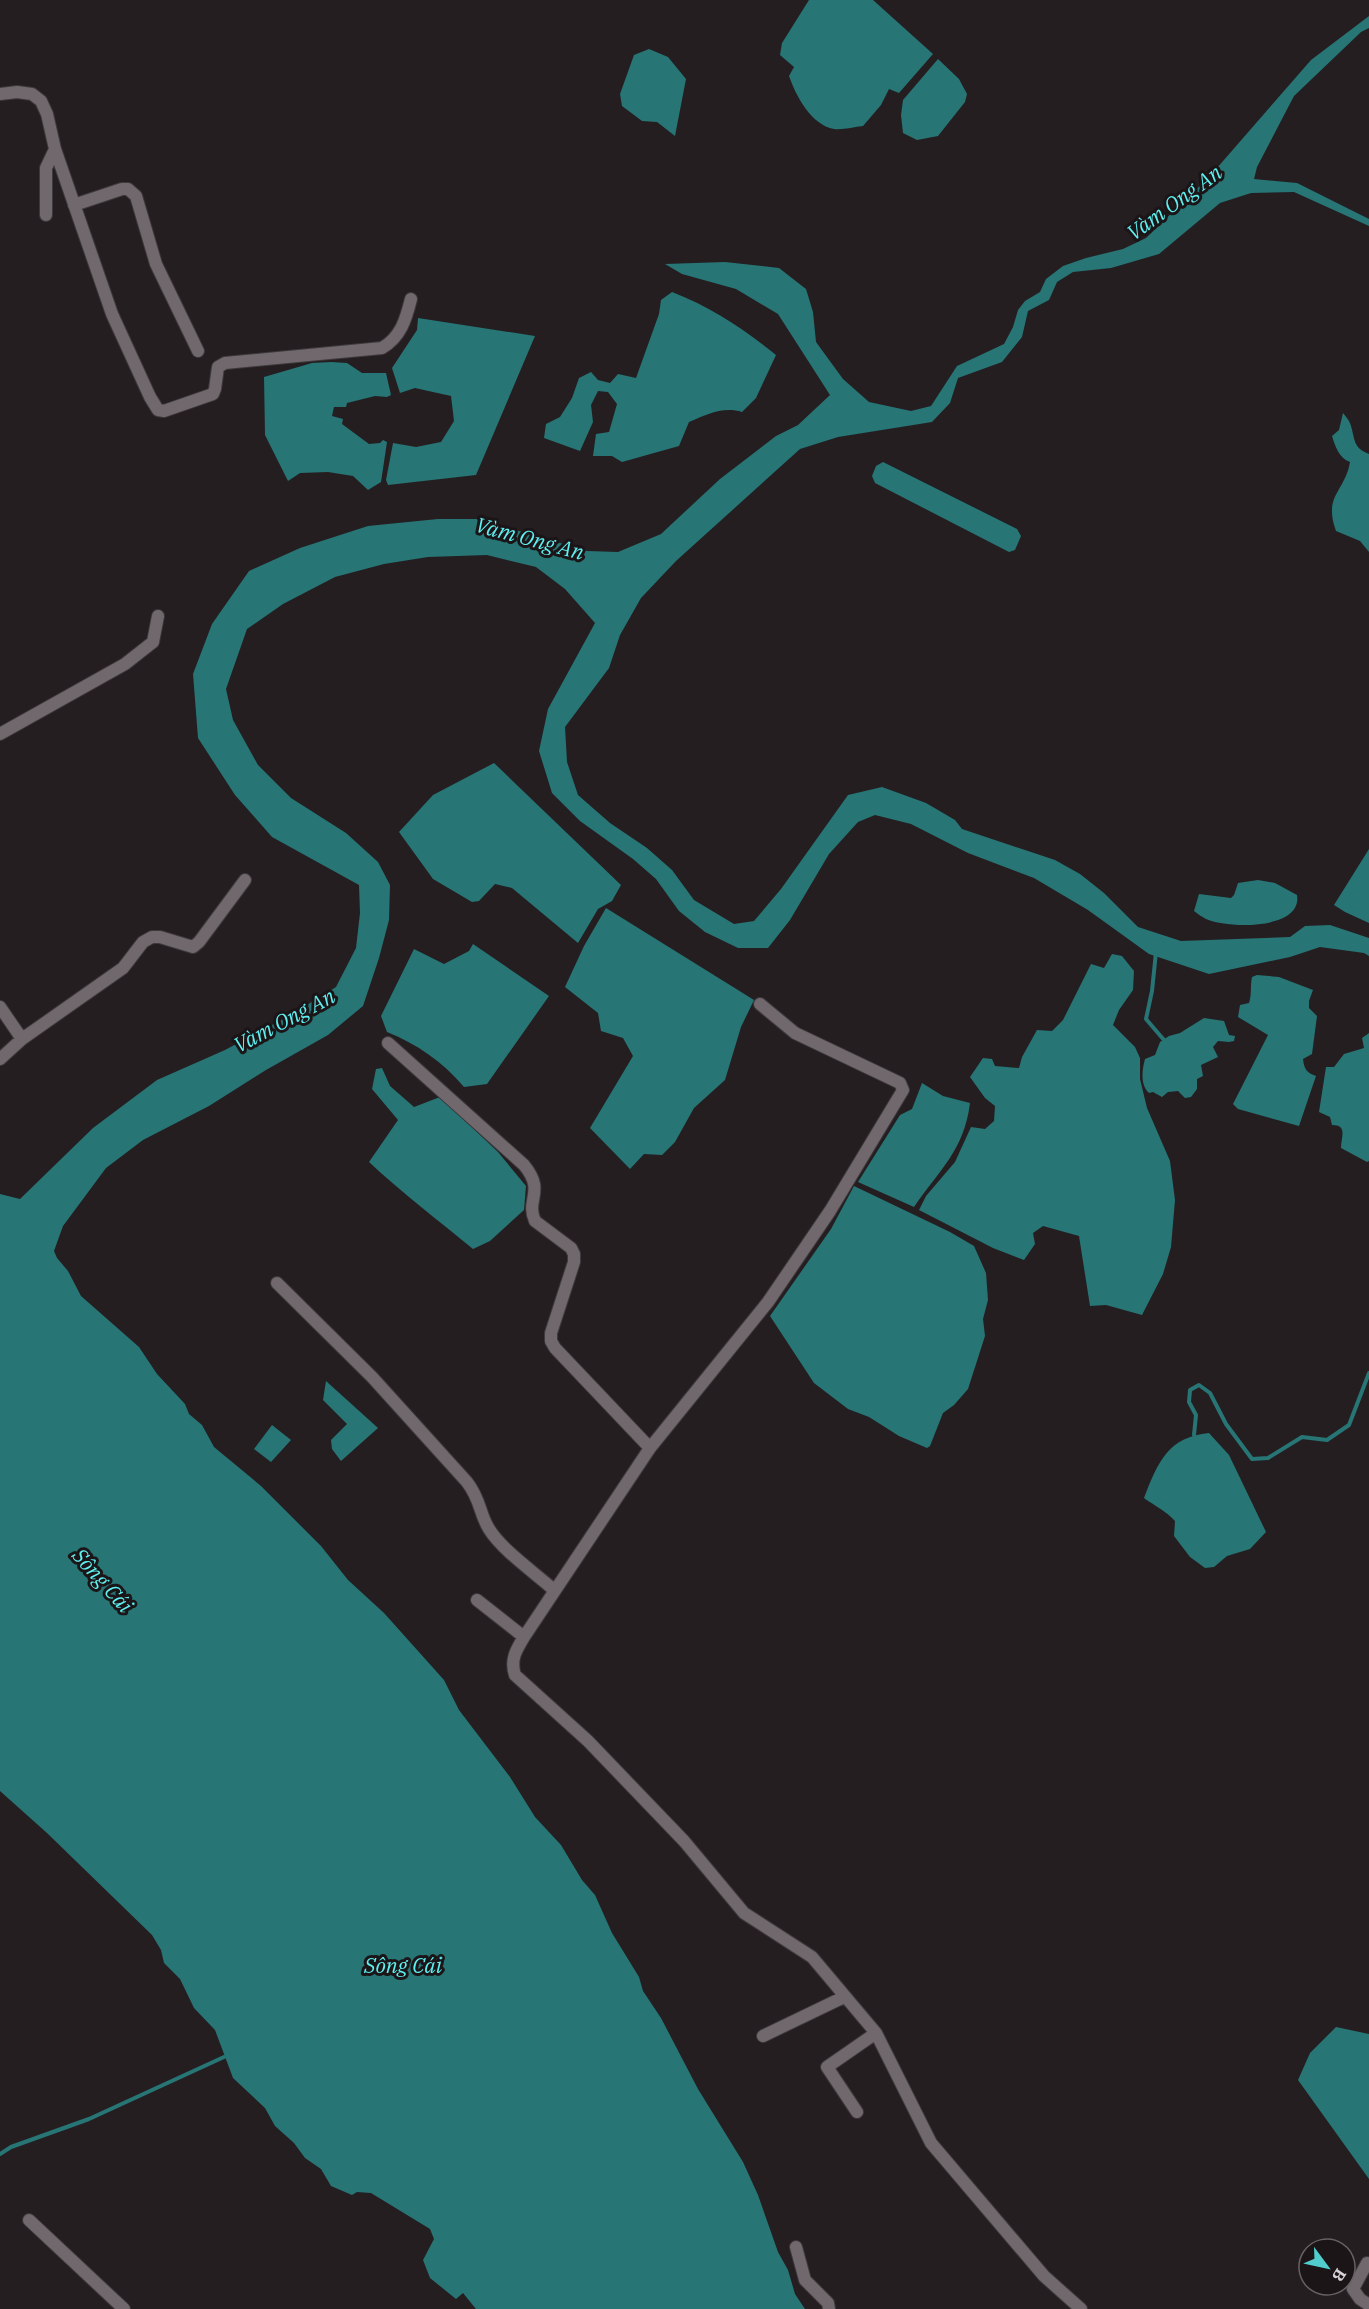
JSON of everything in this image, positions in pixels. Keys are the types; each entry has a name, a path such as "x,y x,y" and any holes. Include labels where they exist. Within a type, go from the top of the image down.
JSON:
{"street":[{"path":"0,94 17,92 32,94 41,101 47,114 55,149 112,314 150,397 161,411 213,394 218,367 225,363 382,348 394,338 405,323 411,300"},
{"path":"46,215 46,168 55,149"},
{"path":"74,206 122,189 128,189 136,196 156,264 198,351"},
{"path":"0,734 125,663 153,642 158,616"},
{"path":"0,1059 21,1039 123,968 143,942 152,937 160,937 193,947 245,880"},
{"path":"760,1004 795,1033 900,1083 903,1090 830,1210 768,1302 650,1449 554,1590 524,1637 513,1661 515,1676 592,1745 684,1841 744,1914 812,1958 876,2033 931,2143 1044,2276 1081,2309"},
{"path":"0,1007 21,1039"},
{"path":"388,1043 524,1164 533,1175 536,1189 532,1214 535,1221 571,1248 574,1254 574,1262 551,1332 551,1341 650,1449"},
{"path":"277,1284 372,1377 466,1482 476,1495 487,1526 495,1537 554,1590"},
{"path":"477,1600 524,1637"},
{"path":"763,2036 844,1997"},
{"path":"857,2112 827,2067 876,2033"},
{"path":"29,2220 124,2309"},
{"path":"796,2247 802,2276 828,2303 829,2309"},
{"path":"1367,2263 1353,2289 1360,2299 1369,2305"}],"water":[{"path":"809,0 873,0 933,54 899,93 889,89 881,105 863,126 834,129 818,122 800,101 792,84 789,76 794,67 780,55 782,43"},
{"name":"Sông Cái","path":"1369,16 1369,28 1361,32 1294,96 1257,167 1254,179 1297,183 1369,219 1369,226 1294,192 1251,193 1220,203 1159,254 1111,268 1073,272 1057,282 1049,300 1028,311 1022,337 1002,362 958,378 950,403 932,422 838,437 800,449 676,561 641,598 620,635 609,668 565,727 567,762 578,795 610,823 647,848 672,870 694,900 734,924 754,921 781,889 848,795 882,787 926,803 955,820 962,829 1055,860 1080,874 1104,893 1138,927 1181,941 1290,937 1305,926 1330,925 1369,938 1369,956 1364,953 1320,947 1290,957 1209,974 1149,954 1088,910 1034,878 968,853 911,824 875,815 858,822 829,854 790,920 768,948 738,948 705,932 679,911 656,879 633,859 580,821 552,793 539,751 548,709 595,623 565,589 536,567 487,555 428,557 384,564 335,577 283,604 247,629 226,689 233,720 258,765 291,798 346,833 378,862 390,885 389,920 379,958 363,1006 328,1035 209,1106 143,1140 106,1168 63,1226 54,1251 81,1296 139,1347 157,1374 185,1404 189,1414 202,1425 214,1447 261,1486 321,1546 348,1580 384,1613 444,1680 459,1710 510,1777 535,1817 561,1845 582,1880 595,1895 612,1933 639,1977 643,1991 661,2018 698,2089 743,2162 758,2195 778,2252 788,2270 795,2294 805,2309 476,2309 463,2293 456,2299 430,2278 423,2260 434,2239 430,2229 371,2193 357,2192 352,2195 331,2186 321,2169 305,2158 294,2143 275,2126 265,2108 233,2078 215,2030 194,2008 180,1979 164,1963 161,1950 152,1935 47,1833 0,1791 0,1194 20,1199 93,1128 157,1080 225,1050 289,1016 336,987 356,948 360,913 359,885 272,837 235,795 198,738 193,674 212,624 249,571 300,548 368,526 438,519 478,519 587,551 618,552 661,534 720,479 776,436 798,425 830,395 778,314 736,289 682,274 665,264 725,262 779,268 806,289 813,312 816,342 843,379 869,402 911,411 931,406 957,366 1004,344 1013,327 1018,310 1025,301 1040,292 1046,279 1063,266 1123,249 1146,238 1210,176 1311,60"},
{"path":"649,49 668,57 686,79 675,136 657,122 642,121 622,106 620,94 634,55"},
{"path":"938,59 959,79 967,94 965,102 938,136 917,140 903,133 901,115 903,100"},
{"path":"672,292 727,319 776,355 756,398 742,412 721,411 689,422 679,446 622,462 612,456 593,456 596,434 609,432 617,404 608,392 598,391 591,405 593,422 580,451 544,438 546,424 560,417 572,398 579,378 591,372 598,380 610,383 618,374 636,378 659,314 661,300"},
{"path":"418,318 535,336 476,475 388,485 386,480 393,443 416,447 441,442 454,421 451,396 415,388 400,393 392,368 417,330"},
{"path":"312,363 347,363 362,373 386,373 391,395 375,396 347,403 346,407 334,407 332,416 343,419 342,424 369,444 380,443 383,440 387,442 381,482 368,490 353,476 328,472 300,473 288,481 265,435 264,377"},
{"path":"1343,413 1350,422 1357,446 1369,454 1369,552 1360,541 1336,531 1333,519 1333,501 1350,462 1340,455 1332,436 1339,430"},
{"path":"883,462 1017,529 1021,536 1015,550 1009,552 875,483 872,476 876,466"},
{"path":"494,763 621,885 612,901 598,909 578,943 512,888 495,884 479,901 472,902 433,879 399,832 433,795"},
{"path":"1369,849 1369,923 1334,905"},
{"path":"1258,880 1275,883 1297,895 1296,906 1288,915 1277,921 1246,925 1216,922 1194,911 1199,894 1231,898 1238,883"},
{"path":"606,908 754,1000 741,1027 725,1080 694,1108 675,1142 662,1155 644,1154 630,1169 590,1128 633,1056 623,1038 601,1031 598,1013 565,987 584,946"},
{"path":"473,944 549,996 487,1084 464,1087 429,1055 387,1032 381,1016 414,949 444,964 469,951"},
{"path":"1112,954 1122,956 1134,971 1133,990 1119,1010 1113,1025 1135,1047 1140,1058 1140,1079 1147,1108 1170,1161 1175,1200 1171,1247 1163,1274 1142,1315 1106,1305 1090,1306 1079,1236 1043,1226 1033,1233 1035,1244 1024,1260 993,1248 919,1210 926,1196 955,1162 971,1127 985,1129 994,1121 995,1106 985,1098 970,1077 983,1058 992,1059 995,1066 1019,1068 1022,1057 1037,1030 1052,1031 1063,1020 1091,964 1104,968"},
{"path":"1257,975 1279,977 1313,990 1309,1008 1317,1016 1312,1054 1303,1059 1306,1070 1316,1076 1299,1126 1238,1109 1233,1104 1268,1035 1238,1017 1240,1005 1249,1003 1252,977"},
{"path":"1204,1018 1224,1021 1229,1035 1235,1036 1234,1041 1218,1041 1213,1047 1218,1057 1201,1065 1203,1076 1197,1079 1197,1089 1191,1097 1185,1098 1178,1091 1168,1092 1162,1097 1153,1092 1149,1093 1143,1082 1145,1059 1155,1055 1160,1042"},
{"path":"1369,1033 1369,1161 1367,1162 1341,1148 1342,1129 1332,1125 1330,1117 1319,1112 1326,1067 1334,1067 1344,1054 1364,1048 1362,1038"},
{"path":"382,1068 390,1086 414,1107 440,1097 498,1152 526,1186 524,1210 490,1241 473,1249 369,1162 398,1120 372,1089 376,1069"},
{"path":"922,1083 943,1096 970,1103 967,1120 956,1147 914,1207 858,1182 900,1115 912,1109"},
{"path":"854,1186 974,1246 986,1273 988,1300 983,1319 985,1336 968,1389 954,1405 943,1413 930,1446 927,1448 899,1436 869,1417 848,1409 814,1383 770,1316 831,1229"},
{"path":"326,1381 378,1428 341,1461 332,1449 331,1440 347,1424 323,1400"},
{"path":"272,1425 291,1440 271,1462 254,1449"},
{"path":"1209,1433 1229,1455 1266,1532 1250,1549 1227,1556 1214,1567 1205,1568 1190,1557 1174,1536 1175,1521 1144,1498 1154,1473 1166,1453 1184,1440 1195,1435"},
{"path":"1336,2027 1369,2034 1369,2179 1298,2080 1310,2053"}],"waterway":[{"path":"1156,952 1152,991 1146,1019 1164,1040"},
{"path":"1194,1435 1196,1415 1189,1402 1190,1390 1199,1385 1210,1393 1226,1424 1252,1459 1268,1458 1302,1437 1327,1440 1349,1425 1369,1373"},
{"path":"0,2154 11,2147 89,2119 224,2057"}],"water label":[{"name":"Vàm Ong An","path":"1174,202"},
{"name":"Vàm Ong An","path":"530,538"},
{"name":"Vàm Ong An","path":"284,1020"}]}
